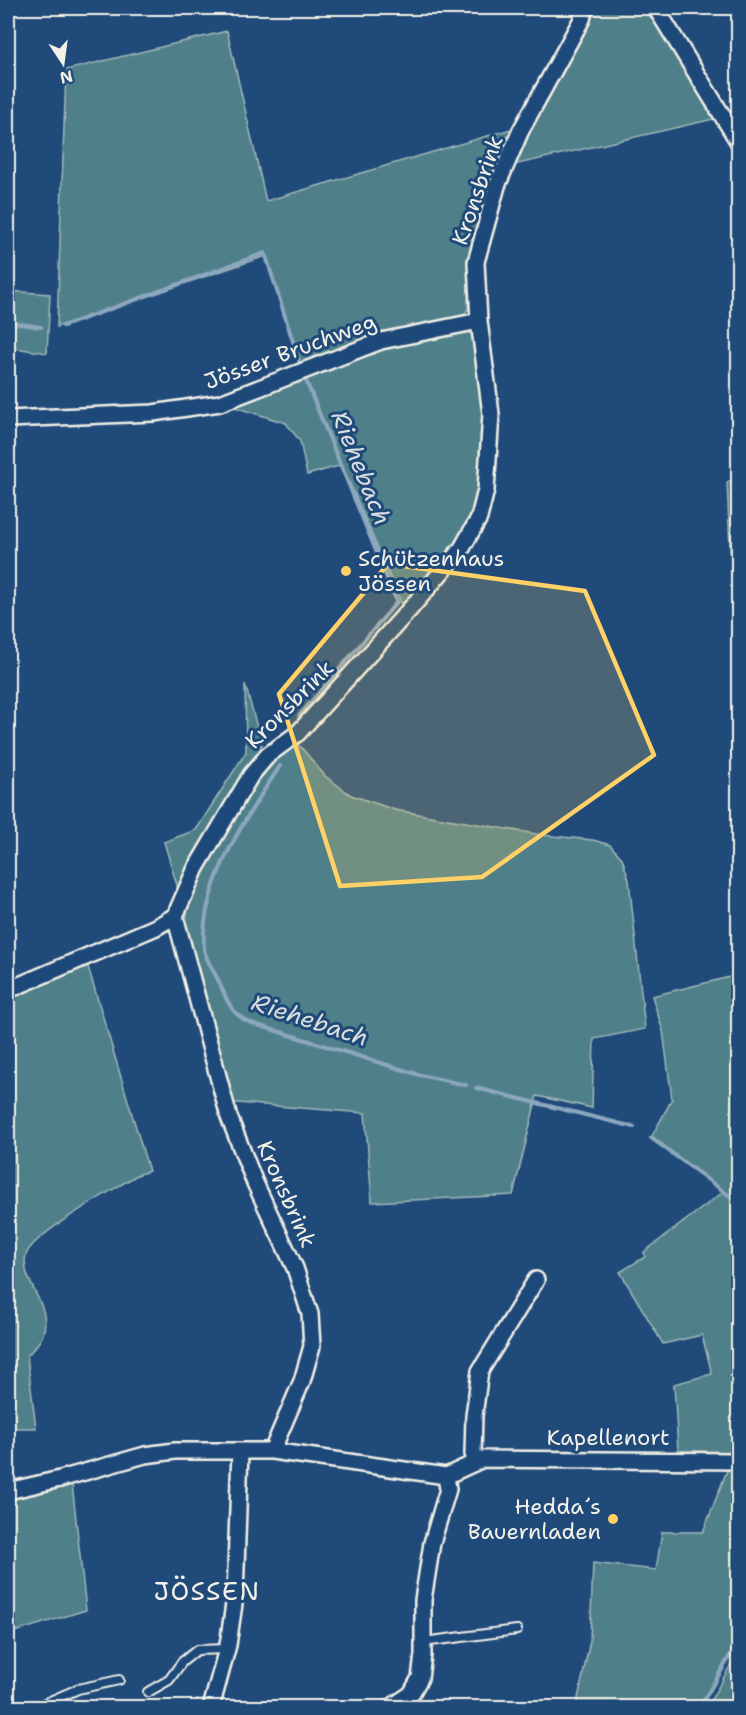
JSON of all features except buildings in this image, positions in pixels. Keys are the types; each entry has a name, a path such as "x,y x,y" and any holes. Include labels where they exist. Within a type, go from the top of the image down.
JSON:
{"street":[{"name":"Kronsbrink","path":"272,1451 302,1381 312,1346 309,1314 296,1268 255,1183 229,1117 175,916 196,868 251,775 268,755 298,733 410,609 462,548 479,518 486,489 491,414 479,321 476,262 497,186 522,130 582,19 585,8"},
{"path":"656,8 738,141"},
{"name":"Jösser Bruchweg","path":"8,420 153,413 220,403 381,341 479,321"},
{"path":"8,990 156,927 175,916"},
{"path":"477,1461 473,1454 474,1416 480,1371 536,1280"},
{"path":"8,1491 145,1455 175,1451 272,1451 446,1476 448,1490 432,1543 423,1600 420,1678 411,1694 390,1707"},
{"path":"211,1707 227,1649 235,1597 240,1451"},
{"name":"Kapellenort","path":"446,1476 477,1461 738,1461"}],"lane":[{"path":"423,1642 517,1630"},
{"path":"148,1692 169,1680 182,1662 198,1650 227,1649"},
{"path":"34,1707 78,1689 119,1680"}],"highlighted area":[{"path":"388,564 585,591 654,755 482,877 340,886 279,694"}],"green space":[{"path":"591,8 654,8 718,118 514,165"},
{"path":"227,31 266,201 518,127 487,181 469,264 468,309 463,317 301,368 266,256 57,327 66,70"},
{"path":"8,291 50,294 47,353 8,347"},
{"path":"457,330 469,332 476,340 486,424 479,505 459,540 402,605 342,465 307,475 300,441 286,423 228,405 382,343"},
{"path":"738,478 738,722 727,482"},
{"path":"245,684 262,745 178,889 164,842 196,830 246,752"},
{"path":"294,744 301,747 325,776 351,795 395,810 542,835 593,840 610,845 622,858 629,880 645,1029 594,1039 592,1108 537,1096 513,1195 372,1202 365,1113 225,1102 184,935 190,894 204,864 248,793 282,753"},
{"path":"86,960 149,1171 137,1175 58,1224 32,1246 26,1255 27,1274 44,1313 45,1323 40,1340 27,1356 36,1428 11,1428 8,1415 8,1143 11,1141 8,1133 8,994"},
{"path":"738,975 738,1452 678,1451 674,1384 712,1374 702,1335 663,1344 620,1272 645,1257 644,1252 723,1192 652,1136 672,1099 663,1031 652,996"},
{"path":"738,1467 738,1639 699,1707 576,1708 590,1641 593,1563 656,1570 662,1532 703,1532 728,1468"},
{"path":"72,1483 86,1610 8,1634 8,1498"},
{"path":"738,1652 738,1707 707,1707"}],"waterway":[{"name":"Riehebach","path":"63,326 265,253 300,364"},
{"name":"Riehebach","path":"8,322 41,327"},
{"name":"Riehebach","path":"299,716 397,602 304,376"},
{"name":"Riehebach","path":"280,766 240,829 217,876 209,900 204,949 230,1006 239,1016 251,1023 420,1075 466,1085"},
{"name":"Riehebach","path":"476,1088 634,1127"},
{"name":"Riehebach","path":"651,1138 738,1202"},
{"name":"Riehebach","path":"699,1708 738,1643"}],"place":[{"name":"Schützenhaus Jössen","path":"346,571"},
{"name":"Hedda´s Bauernladen","path":"613,1519"}],"district":[{"name":"JÖSSEN","path":"207,1591"}]}
